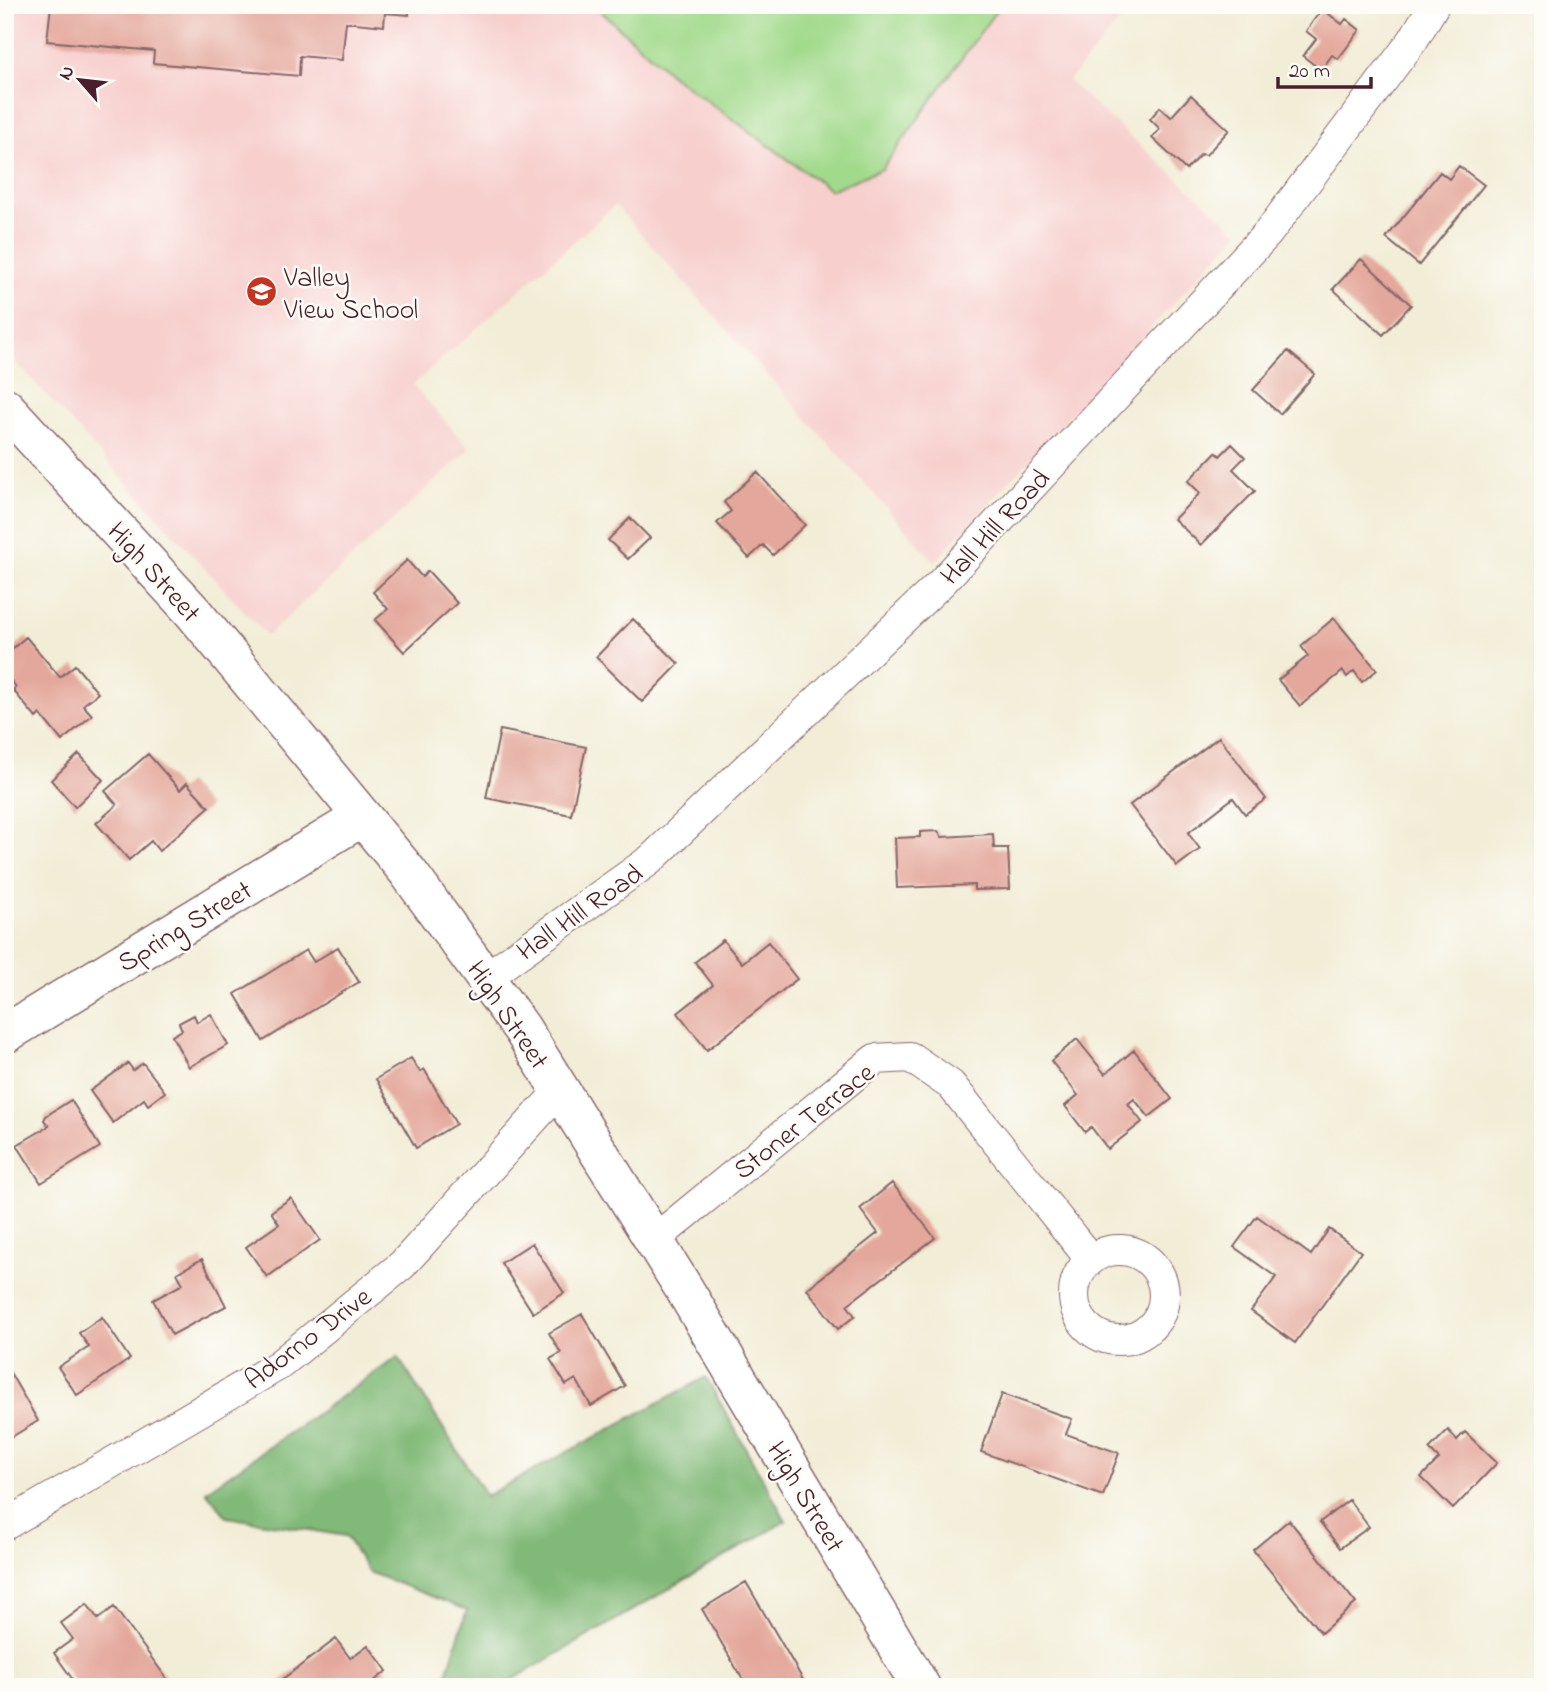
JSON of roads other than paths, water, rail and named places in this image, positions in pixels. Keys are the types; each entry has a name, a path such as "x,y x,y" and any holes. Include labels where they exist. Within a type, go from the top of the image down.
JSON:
{"street":[{"name":"Hall Hill Road","path":"485,978 650,860 941,583 1268,233 1413,40 1434,5"},
{"name":"High Street","path":"5,407 193,612 408,872 522,1029 653,1240 921,1687"},
{"name":"Spring Street","path":"5,1034 362,817"},
{"name":"Stoner Terrace","path":"653,1240 875,1059 909,1057 951,1085 1091,1260"},
{"name":"Adorno Drive","path":"5,1525 279,1365 402,1265 561,1090"}],"place":[{"name":"Valley View School","path":"261,292"}]}
